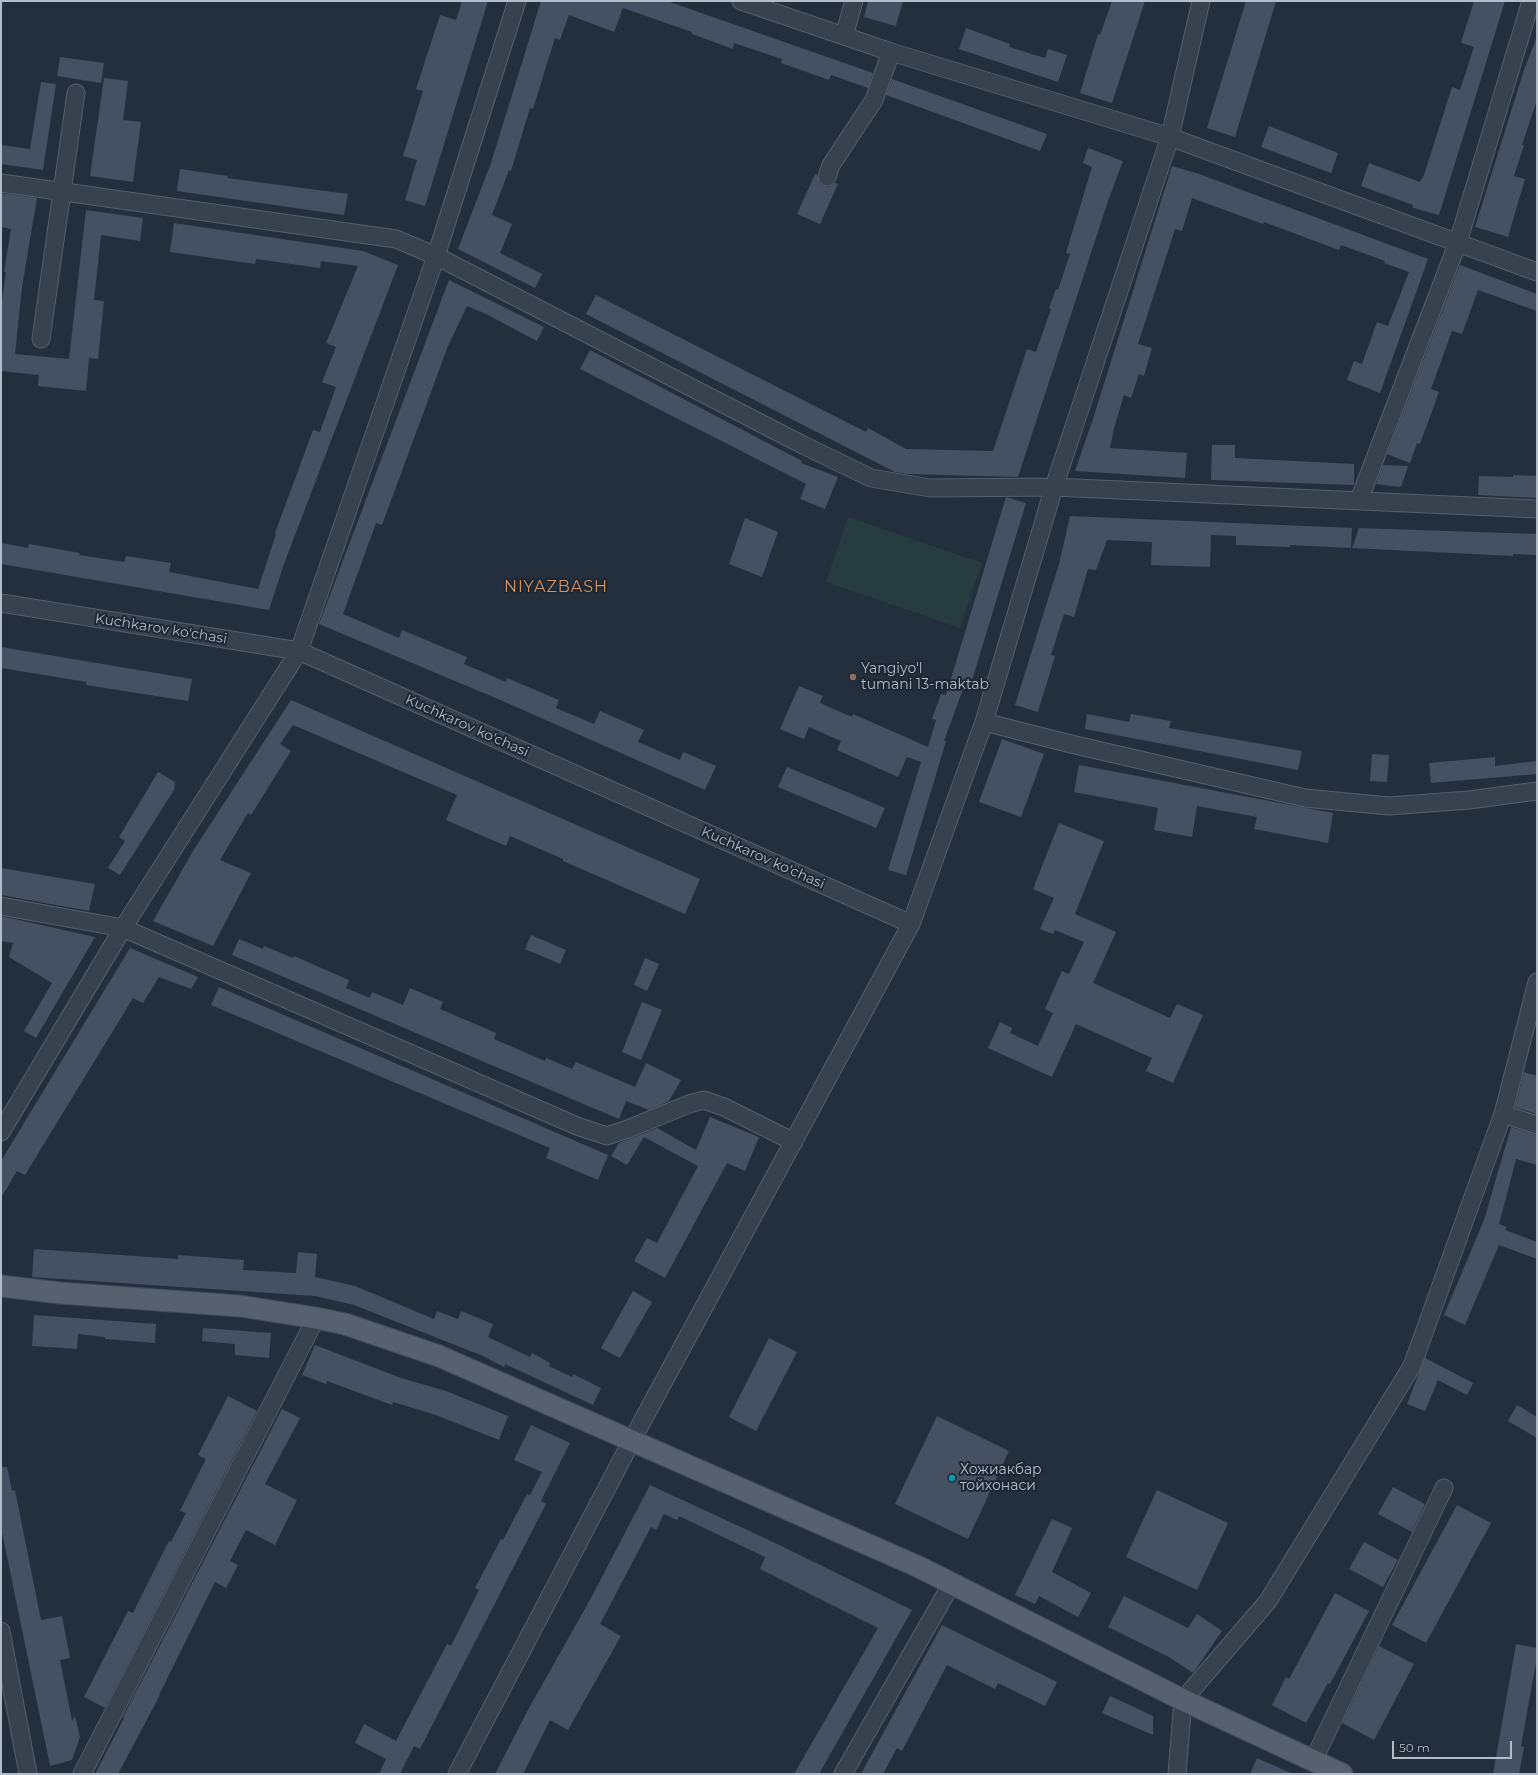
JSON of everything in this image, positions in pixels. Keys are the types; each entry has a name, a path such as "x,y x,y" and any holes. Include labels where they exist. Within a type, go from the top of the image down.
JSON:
{"main road":[{"path":"1,1286 60,1293 240,1306 316,1318 345,1324 439,1356 952,1583 1183,1700 1313,1762 1342,1774"}],"street":[{"path":"1,1132 123,928 299,651 436,256 517,1"},
{"path":"741,1 891,52 1170,137 1537,272"},
{"path":"844,36 854,1"},
{"path":"457,1774 631,1442 911,924 984,722 1054,487 1170,137 1201,1"},
{"path":"1359,500 1458,242 1531,1"},
{"path":"827,177 831,165 874,100 891,52"},
{"path":"41,339 76,93"},
{"path":"1,183 396,239 436,256 871,478 930,488 1054,487 1537,509"},
{"name":"Kuchkarov ko'chasi","path":"1,603 299,651 911,924"},
{"path":"984,722 1078,746 1305,798 1389,806 1469,800 1537,791"},
{"path":"1,906 123,928 577,1126 607,1136 689,1104 704,1100 724,1107 794,1142"},
{"path":"1177,1774 1183,1700 1268,1601 1412,1366 1503,1114 1537,982"},
{"path":"1503,1114 1537,1125"},
{"path":"82,1774 316,1318"},
{"path":"1313,1762 1444,1488"},
{"path":"843,1774 952,1583"},
{"path":"1,1631 28,1774"}],"green space":[{"path":"848,517 982,563 960,628 826,582"}],"building":[{"path":"462,1 488,1 425,206 405,200 417,160 403,156 423,91 416,89 440,15 456,20"},
{"path":"541,1 667,1 873,73 868,88 831,75 829,80 781,63 782,59 734,43 733,49 692,34 692,32 623,8 614,32 569,15 560,40 555,38 533,109 530,108 511,171 509,170 492,215 512,224 500,253 542,274 535,288 458,249 491,163"},
{"path":"868,1 903,1 896,26 864,17"},
{"path":"1112,1 1145,1 1112,103 1080,93 1098,34 1100,35"},
{"path":"1246,1 1276,1 1235,137 1207,128"},
{"path":"1474,1 1505,1 1439,215 1413,208 1413,205 1361,186 1369,163 1420,182 1423,178 1452,87 1460,90 1474,47 1461,43"},
{"path":"966,28 1010,44 1009,47 1045,58 1048,49 1067,55 1058,82 959,49"},
{"path":"1536,39 1537,100 1522,145 1524,145 1514,176 1525,179 1508,237 1475,227 1524,70"},
{"path":"60,57 104,63 101,83 57,76"},
{"path":"104,78 128,81 123,120 141,122 133,182 90,176"},
{"path":"892,79 1047,134 1040,151 886,95"},
{"path":"41,82 56,84 43,170 1,164 1,145 30,149"},
{"path":"1269,126 1338,153 1331,173 1261,147"},
{"path":"1088,148 1123,161 1108,201 1018,477 906,474 895,472 586,314 596,295 866,432 868,428 906,449 993,451 1027,349 1036,352 1051,309 1049,308 1056,289 1058,290 1070,254 1066,253 1092,167 1083,163"},
{"path":"1172,166 1199,174 1428,259 1380,393 1347,380 1354,361 1362,364 1377,322 1388,326 1409,272 1384,263 1385,261 1341,245 1339,250 1264,222 1263,224 1192,198 1182,231 1175,229 1138,344 1152,348 1144,376 1139,374 1131,398 1124,395 1114,428 1110,448 1187,453 1185,478 1075,471 1093,419"},
{"path":"180,169 228,176 227,178 348,194 344,215 177,191"},
{"path":"815,174 817,175 819,183 823,186 829,187 835,183 838,184 820,224 797,214"},
{"path":"1,193 37,198 22,287 15,354 69,359 86,210 143,218 140,241 101,235 94,300 104,301 98,359 89,358 86,391 38,386 39,375 1,371 1,306 6,272 4,272 11,229 1,227"},
{"path":"174,223 363,251 398,265 284,564 269,610 1,564 1,543 28,548 29,544 80,553 79,555 124,562 126,556 171,563 169,572 258,589 276,534 275,533 313,430 320,432 336,387 322,382 336,347 326,343 358,266 321,261 320,268 256,259 255,264 170,252"},
{"path":"1460,265 1537,294 1537,311 1478,290 1462,334 1452,331 1431,389 1439,392 1420,444 1417,443 1410,463 1387,454"},
{"path":"449,280 544,327 537,341 484,313 467,306 448,346 382,525 376,523 343,614 399,638 402,630 467,657 464,664 506,682 507,678 559,700 556,708 594,724 600,711 644,730 638,742 680,760 683,752 716,766 705,790 498,699 319,624"},
{"path":"590,350 802,461 801,463 838,477 825,509 800,499 806,484 580,369"},
{"path":"1212,445 1235,445 1235,458 1354,464 1354,485 1211,480"},
{"path":"1383,465 1408,466 1401,487 1376,484"},
{"path":"1513,475 1537,476 1537,498 1478,495 1479,476 1513,477"},
{"path":"1006,497 1026,503 969,690 963,689 944,741 946,741 906,875 888,870 921,762 907,757 898,777 837,750 841,741 809,727 804,739 780,729 799,686 823,696 820,703 852,717 853,714 928,747 936,720 932,719 941,694 946,695"},
{"path":"1070,516 1352,528 1351,548 1290,545 1290,547 1236,545 1236,536 1211,535 1210,567 1151,565 1152,542 1107,540 1096,570 1088,569 1074,617 1064,614 1051,655 1055,656 1038,712 1015,705 1059,564"},
{"path":"745,518 778,532 762,577 729,564"},
{"path":"1359,528 1537,534 1537,555 1513,554 1513,556 1352,548"},
{"path":"1,647 192,679 188,701 86,685 87,682 1,668"},
{"path":"291,700 700,879 685,914 563,861 563,859 510,836 506,846 446,820 457,795 293,725 280,744 291,751 251,815 248,813 220,860 251,873 213,946 153,921 193,851"},
{"path":"1087,714 1129,722 1131,714 1171,721 1169,728 1302,751 1298,770 1085,729"},
{"path":"1002,739 1044,754 1021,817 979,802"},
{"path":"1372,754 1389,755 1387,782 1370,781"},
{"path":"1495,757 1495,766 1537,761 1537,774 1431,783 1429,763"},
{"path":"1079,765 1333,813 1328,843 1254,829 1257,817 1197,806 1192,837 1154,830 1158,808 1074,792"},
{"path":"787,767 885,808 876,828 778,787"},
{"path":"158,772 175,782 174,790 120,875 108,868 125,841 119,837"},
{"path":"1059,823 1104,841 1075,914 1116,932 1093,983 1170,1018 1177,1004 1203,1015 1173,1083 1146,1071 1152,1058 1076,1024 1052,1077 988,1048 1000,1022 1012,1028 1010,1033 1038,1046 1053,1013 1045,1009 1062,971 1069,974 1084,942 1055,930 1053,934 1040,929 1054,898 1033,889"},
{"path":"1,868 95,884 89,911 1,895"},
{"path":"1,916 95,937 36,1038 24,1031 52,983 9,957 13,943 1,941"},
{"path":"531,935 566,950 560,964 525,949"},
{"path":"239,939 263,949 264,946 293,958 294,956 349,980 346,988 370,998 372,992 403,1005 410,988 443,1002 440,1009 496,1033 494,1039 545,1061 546,1058 572,1069 576,1062 635,1087 646,1063 681,1080 669,1101 649,1110 626,1101 619,1119 232,955"},
{"path":"130,948 198,977 191,989 159,977 143,1003 133,998 25,1175 17,1171 1,1198 1,1161"},
{"path":"645,958 659,964 647,991 634,985"},
{"path":"219,987 608,1155 598,1180 546,1158 550,1148 211,1005"},
{"path":"642,1002 662,1010 641,1060 622,1052"},
{"path":"1524,1072 1537,1076 1537,1114 1515,1107"},
{"path":"710,1117 759,1137 745,1171 727,1163 665,1278 634,1261 647,1238 657,1243 698,1166 644,1137 627,1165 611,1156 619,1143 657,1128 696,1150"},
{"path":"1511,1127 1537,1135 1537,1165 1516,1159 1499,1224 1507,1227 1505,1230 1537,1242 1537,1259 1499,1245 1465,1325 1444,1315 1484,1220"},
{"path":"34,1249 178,1259 178,1255 244,1260 243,1270 296,1273 298,1252 317,1254 315,1277 355,1286 434,1319 437,1311 458,1319 461,1311 493,1324 488,1337 530,1357 532,1353 550,1363 549,1366 572,1377 573,1374 601,1388 593,1405 505,1364 504,1367 483,1356 354,1305 315,1296 32,1277"},
{"path":"633,1291 652,1302 620,1358 601,1348"},
{"path":"34,1315 156,1324 155,1343 105,1339 105,1337 78,1334 77,1349 32,1346"},
{"path":"203,1328 271,1333 269,1358 235,1355 235,1344 202,1341"},
{"path":"769,1338 797,1352 756,1431 729,1417"},
{"path":"315,1345 401,1378 446,1391 508,1416 499,1440 433,1414 393,1402 392,1405 327,1381 326,1384 302,1375"},
{"path":"1425,1358 1473,1383 1467,1395 1438,1380 1425,1411 1407,1404"},
{"path":"228,1396 257,1411 105,1708 84,1697 128,1611 133,1613 169,1541 171,1542 186,1513 180,1511 206,1459 198,1455"},
{"path":"1517,1405 1537,1417 1537,1438 1508,1421"},
{"path":"282,1409 300,1418 265,1484 297,1500 275,1545 246,1530 230,1561 238,1565 226,1588 215,1582 160,1695 118,1774 95,1774 124,1718 123,1717"},
{"name":"Хожиакбар тойхонаси","path":"937,1416 1009,1451 968,1539 895,1504"},
{"path":"531,1425 570,1443 541,1501 546,1504 420,1749 414,1746 400,1774 379,1774 386,1759 355,1743 364,1724 396,1741 447,1644 451,1646 479,1590 475,1588 501,1539 503,1540 527,1494 530,1495 542,1472 514,1460"},
{"path":"1,1467 7,1467 12,1491 15,1490 41,1620 62,1616 70,1658 60,1660 72,1721 75,1716 80,1737 72,1760 50,1766 1,1527"},
{"path":"650,1485 773,1542 912,1610 819,1774 794,1774 878,1628 760,1569 765,1557 679,1516 677,1520 664,1514 656,1530 651,1527 600,1624 621,1636 568,1730 550,1720 523,1774 495,1774 529,1708 591,1598"},
{"path":"1393,1487 1425,1504 1412,1532 1378,1514"},
{"path":"1157,1490 1228,1523 1197,1590 1126,1557"},
{"path":"1457,1505 1491,1523 1426,1643 1392,1625"},
{"path":"1052,1519 1072,1528 1052,1572 1091,1593 1078,1617 1039,1596 1035,1604 1015,1595"},
{"path":"1364,1542 1398,1560 1383,1587 1349,1569"},
{"path":"1335,1593 1369,1611 1330,1684 1328,1683 1306,1723 1272,1705 1286,1677 1289,1679"},
{"path":"1124,1596 1188,1628 1197,1614 1222,1631 1193,1673 1169,1657 1108,1627"},
{"path":"942,1625 1057,1682 1045,1706 998,1683 995,1689 947,1665 902,1751 897,1748 883,1774 861,1774"},
{"path":"1516,1644 1537,1648 1537,1657 1521,1746 1524,1747 1519,1774 1493,1774"},
{"path":"1379,1646 1414,1664 1374,1740 1342,1723"},
{"path":"1110,1696 1153,1716 1153,1735 1102,1713"},
{"path":"1257,1758 1293,1774 1250,1774"}],"place":[{"name":"Yangiyo'l tumani 13-maktab","path":"853,677"},
{"name":"Хожиакбар тойхонаси","path":"952,1478"}],"district":[{"name":"NIYAZBASH","path":"556,587"}]}
